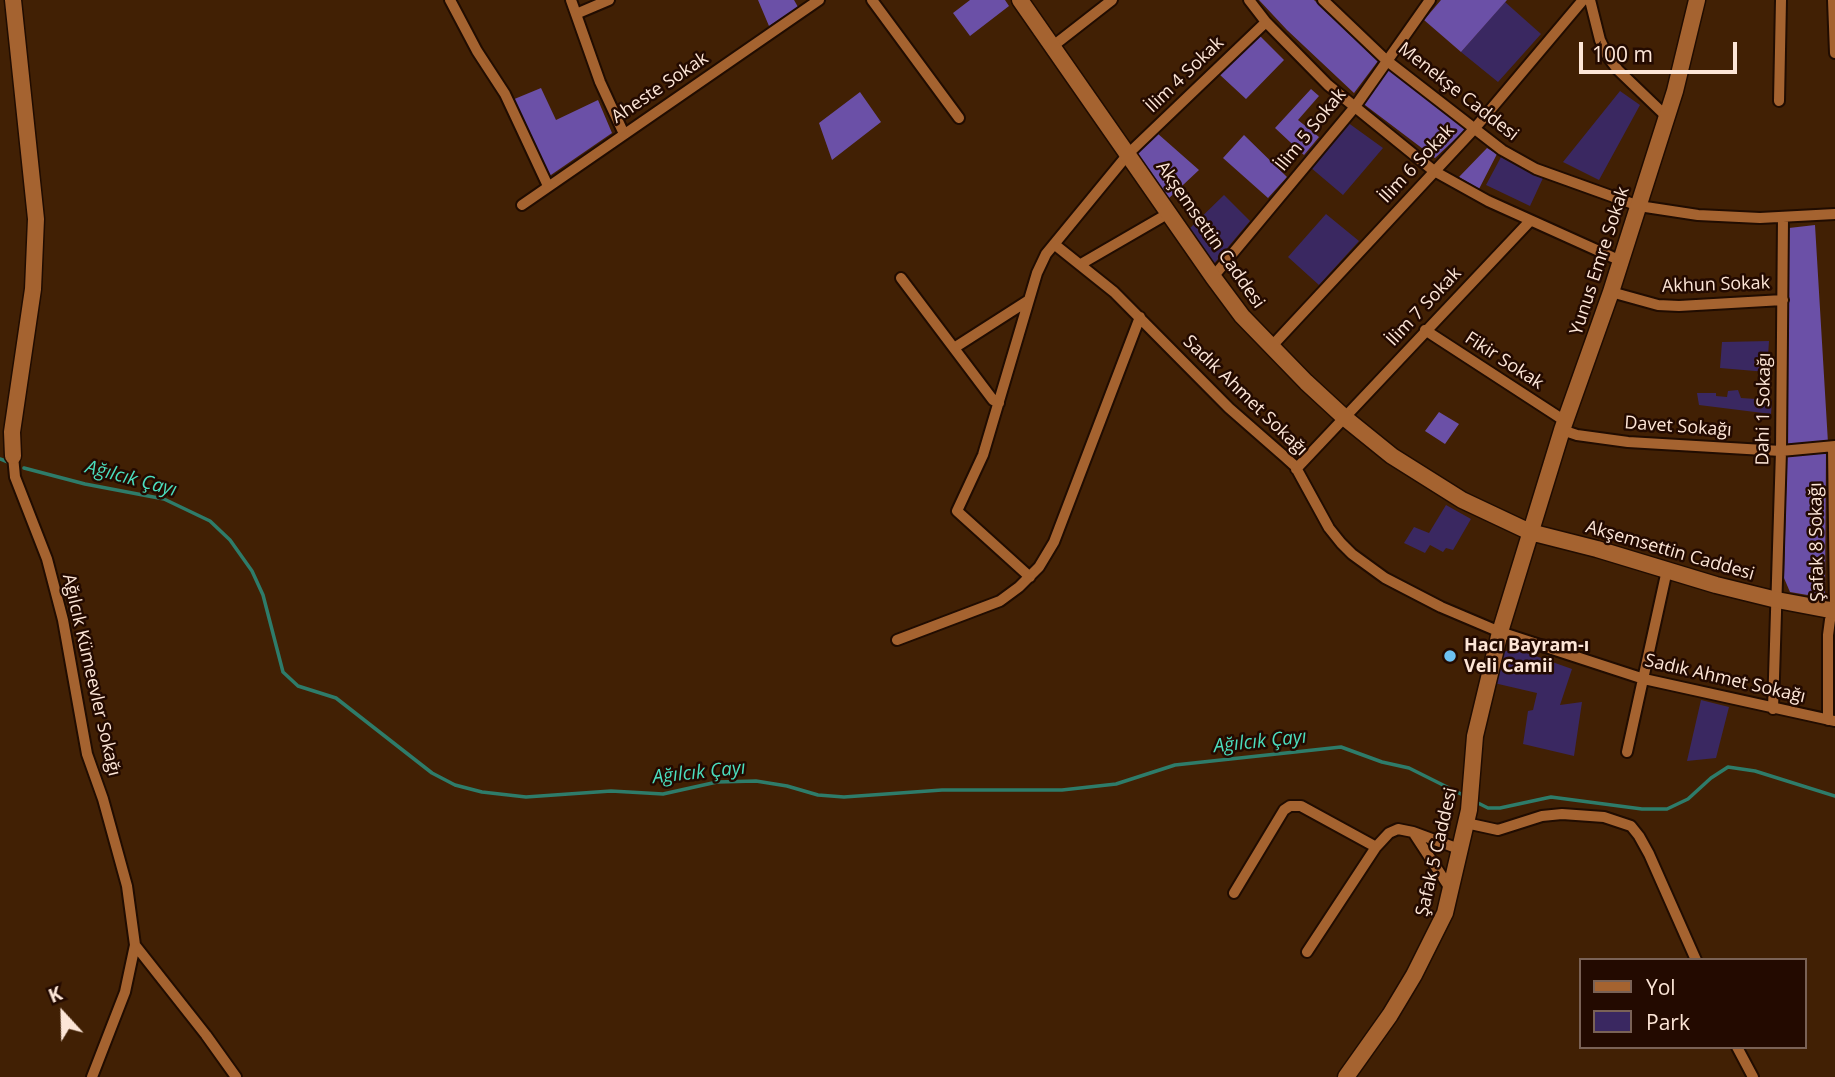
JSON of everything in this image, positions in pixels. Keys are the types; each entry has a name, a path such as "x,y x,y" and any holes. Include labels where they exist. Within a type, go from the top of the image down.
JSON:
{"street":[{"path":"13,0 36,231 33,289 12,432 13,456"},
{"path":"450,0 477,51 505,94 548,186"},
{"path":"570,0 600,82 624,134"},
{"path":"576,15 609,0"},
{"name":"Aheste Sokak","path":"522,205 819,0"},
{"path":"872,0 959,118"},
{"name":"Akşemsettin Caddesi","path":"1020,0 1242,316 1345,418 1392,456 1462,500 1530,532 1777,600 1835,611"},
{"path":"1053,46 1112,0"},
{"path":"1249,0 1304,62 1354,108 1434,171 1461,188 1621,261"},
{"name":"Menekşe Caddesi","path":"1323,0 1386,60 1502,150 1536,169 1639,206 1710,216 1783,218 1835,214"},
{"name":"İlim 5 Sokak","path":"1213,277 1354,108 1430,0"},
{"name":"İlim 6 Sokak","path":"1271,347 1475,128 1583,0"},
{"path":"1590,0 1600,40 1608,57 1667,117"},
{"name":"Yunus Emre Sokak","path":"1530,532 1563,425 1611,292 1667,117 1685,56 1697,0"},
{"path":"1779,101 1781,0"},
{"path":"1833,0 1835,52"},
{"name":"İlim 4 Sokak","path":"1030,578 957,511 983,455 1037,273 1046,254 1129,153 1266,22"},
{"path":"1081,264 1169,213"},
{"name":"Dahi 1 Sokağı","path":"1773,709 1781,451 1783,218"},
{"name":"İlim 7 Sokak","path":"1296,469 1530,221"},
{"name":"Sadık Ahmet Sokağı","path":"1054,244 1081,264 1140,317 1229,408 1296,469 1329,528 1352,554 1401,587 1500,632 1644,679 1832,720"},
{"path":"901,278 993,400 999,403"},
{"name":"Akhun Sokak","path":"1611,292 1638,301 1679,306 1783,300"},
{"path":"954,348 1029,300"},
{"path":"897,640 989,606 1030,578 1054,542 1140,317"},
{"name":"Fikir Sokak","path":"1425,330 1563,425"},
{"name":"Davet Sokağı","path":"1563,425 1577,435 1628,442 1781,451 1834,447"},
{"name":"Şafak 8 Sokağı","path":"1832,720 1828,635 1830,620 1835,611 1834,447"},
{"name":"Ağılcık Kümeevler Sokağı","path":"13,456 15,477 47,559 62,620 88,754 127,886 135,945 125,992 92,1077"},
{"name":"Şafak 5 Caddesi","path":"1346,1077 1390,1015 1440,924 1451,890 1466,823 1472,790 1475,736 1500,632 1530,532"},
{"path":"1627,752 1667,570"},
{"path":"1234,893 1284,810 1290,806 1301,806 1376,847"},
{"path":"1466,823 1498,830 1542,816 1562,814 1605,817 1631,826 1649,855 1695,958"},
{"path":"1307,952 1376,847 1395,829 1413,832 1460,849"},
{"path":"1413,832 1451,890"},
{"path":"135,945 236,1077"},
{"path":"1738,1049 1753,1077"}],"green space":[{"path":"1505,2 1541,34 1498,82 1461,52"},
{"path":"1620,91 1640,105 1599,180 1563,162"},
{"path":"1347,122 1383,148 1343,195 1310,167"},
{"path":"1501,157 1543,178 1530,206 1486,185"},
{"path":"1224,195 1250,221 1213,265 1188,230"},
{"path":"1326,214 1359,241 1319,285 1288,257"},
{"path":"1769,341 1767,372 1720,368 1722,342"},
{"path":"1738,390 1741,398 1772,400 1771,414 1699,405 1697,393 1716,393 1716,396 1727,397 1728,391"},
{"path":"1446,505 1471,519 1453,550 1446,548 1443,552 1430,545 1425,553 1404,543 1414,527 1429,533"},
{"path":"1513,648 1572,669 1560,705 1582,702 1574,756 1523,744 1528,711 1533,710 1537,693 1494,683 1502,653"},
{"path":"1701,700 1729,707 1716,758 1687,761"}],"shaded area":[{"path":"758,0 794,0 798,7 769,26"},
{"path":"970,0 1005,0 1009,6 970,36 953,13"},
{"path":"1259,0 1314,0 1378,61 1354,93"},
{"path":"1441,0 1507,0 1461,52 1424,20"},
{"path":"1259,35 1284,60 1246,99 1219,74"},
{"path":"1386,68 1466,129 1435,158 1361,102"},
{"path":"541,88 556,120 598,100 612,133 548,177 512,100"},
{"path":"1311,89 1319,96 1298,120 1319,137 1304,155 1275,128"},
{"path":"860,92 881,122 832,160 819,123"},
{"path":"1157,133 1199,170 1168,199 1136,152"},
{"path":"1244,135 1287,177 1268,198 1223,158"},
{"path":"1487,148 1497,154 1479,189 1459,177"},
{"path":"1815,225 1828,443 1787,444 1789,228"},
{"path":"1439,412 1459,424 1445,444 1425,431"},
{"path":"1826,453 1825,598 1790,592 1784,578 1787,455"}],"waterway":[{"name":"Ağılcık Çayı","path":"0,459 8,462"},
{"name":"Ağılcık Çayı","path":"24,468 85,484 164,499 210,521 230,540 252,571 263,595 283,672 298,686 336,698 432,773 455,785 482,792 526,797 611,791 663,794 717,782 756,781 818,795 844,797 942,790 1062,790 1116,784 1175,765 1341,747 1382,762 1409,768 1463,795"},
{"name":"Ağılcık Çayı","path":"1478,803 1488,808 1500,808 1551,797 1642,809 1667,809 1688,799 1728,767 1755,771 1835,796"}],"place":[{"name":"Hacı Bayram-ı Veli Camii","path":"1450,656"}]}
